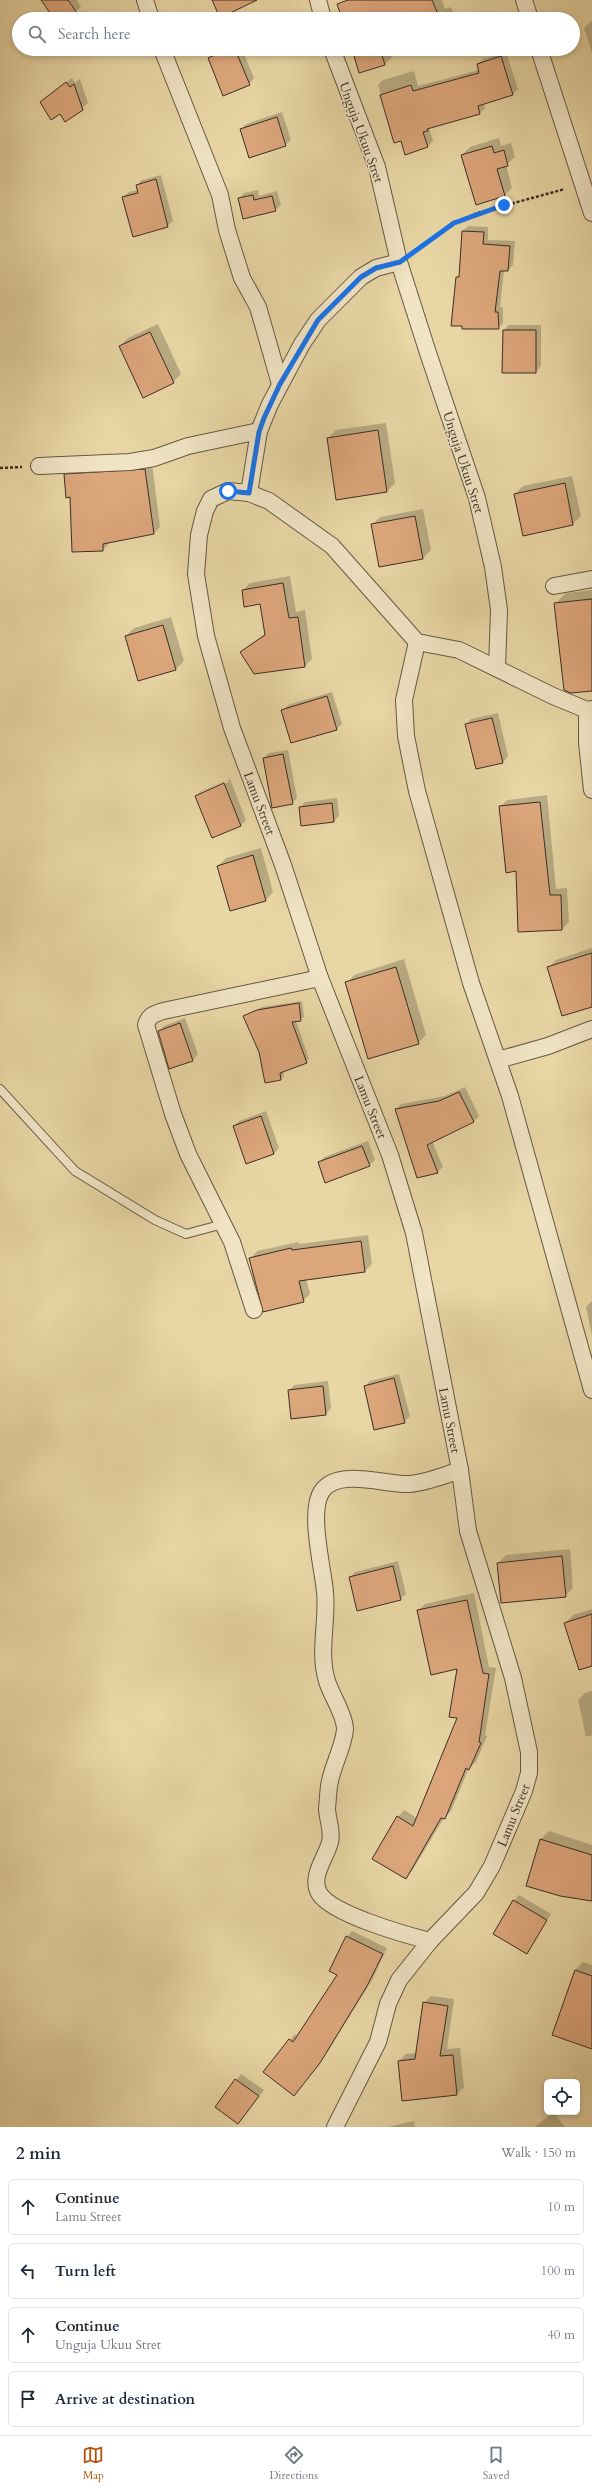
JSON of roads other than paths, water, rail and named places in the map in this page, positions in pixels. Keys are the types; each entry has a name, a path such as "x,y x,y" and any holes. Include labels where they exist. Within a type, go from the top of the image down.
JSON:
{"street":[{"path":"145,0 149,12"},
{"path":"318,0 321,12"},
{"path":"524,0 528,12"},
{"path":"165,56 220,195 227,230 242,278 258,307 280,384"},
{"name":"Unguja Ukuu Stret","path":"335,56 377,167 400,262 428,353 477,498 493,567 499,610 497,668"},
{"path":"541,56 592,213"},
{"path":"249,493 259,432 280,384 318,320 361,277 376,268 400,262"},
{"path":"39,466 130,462 154,458 188,446 259,432"},
{"name":"Lamu Street","path":"335,2127 378,2042 388,2004 399,1980 430,1941 476,1893 502,1843 524,1791 529,1773 529,1752 513,1678 468,1531 460,1470 414,1233 390,1155 320,978 283,865 232,728 206,636 196,574 199,535 205,511 211,499 228,491 249,493 269,501 332,546 417,642"},
{"path":"554,586 592,579"},
{"path":"592,790 587,743 589,709 553,696 459,650 417,642 404,700 406,736 417,791 471,983 498,1060 592,1390"},
{"path":"254,1310 232,1242 188,1154 172,1114 146,1025 148,1019 163,1011 201,1001 320,978"},
{"path":"498,1060 548,1046 592,1029"},
{"path":"430,1941 389,1930 329,1903 319,1893 316,1882 319,1866 326,1856 331,1836 327,1810 330,1782 345,1728 326,1680 325,1592 318,1540 317,1506 321,1492 328,1485 341,1481 356,1478 376,1479 408,1484 427,1481 460,1470"}],"lane":[{"path":"0,1089 75,1171 155,1220 186,1234 224,1224"}]}
